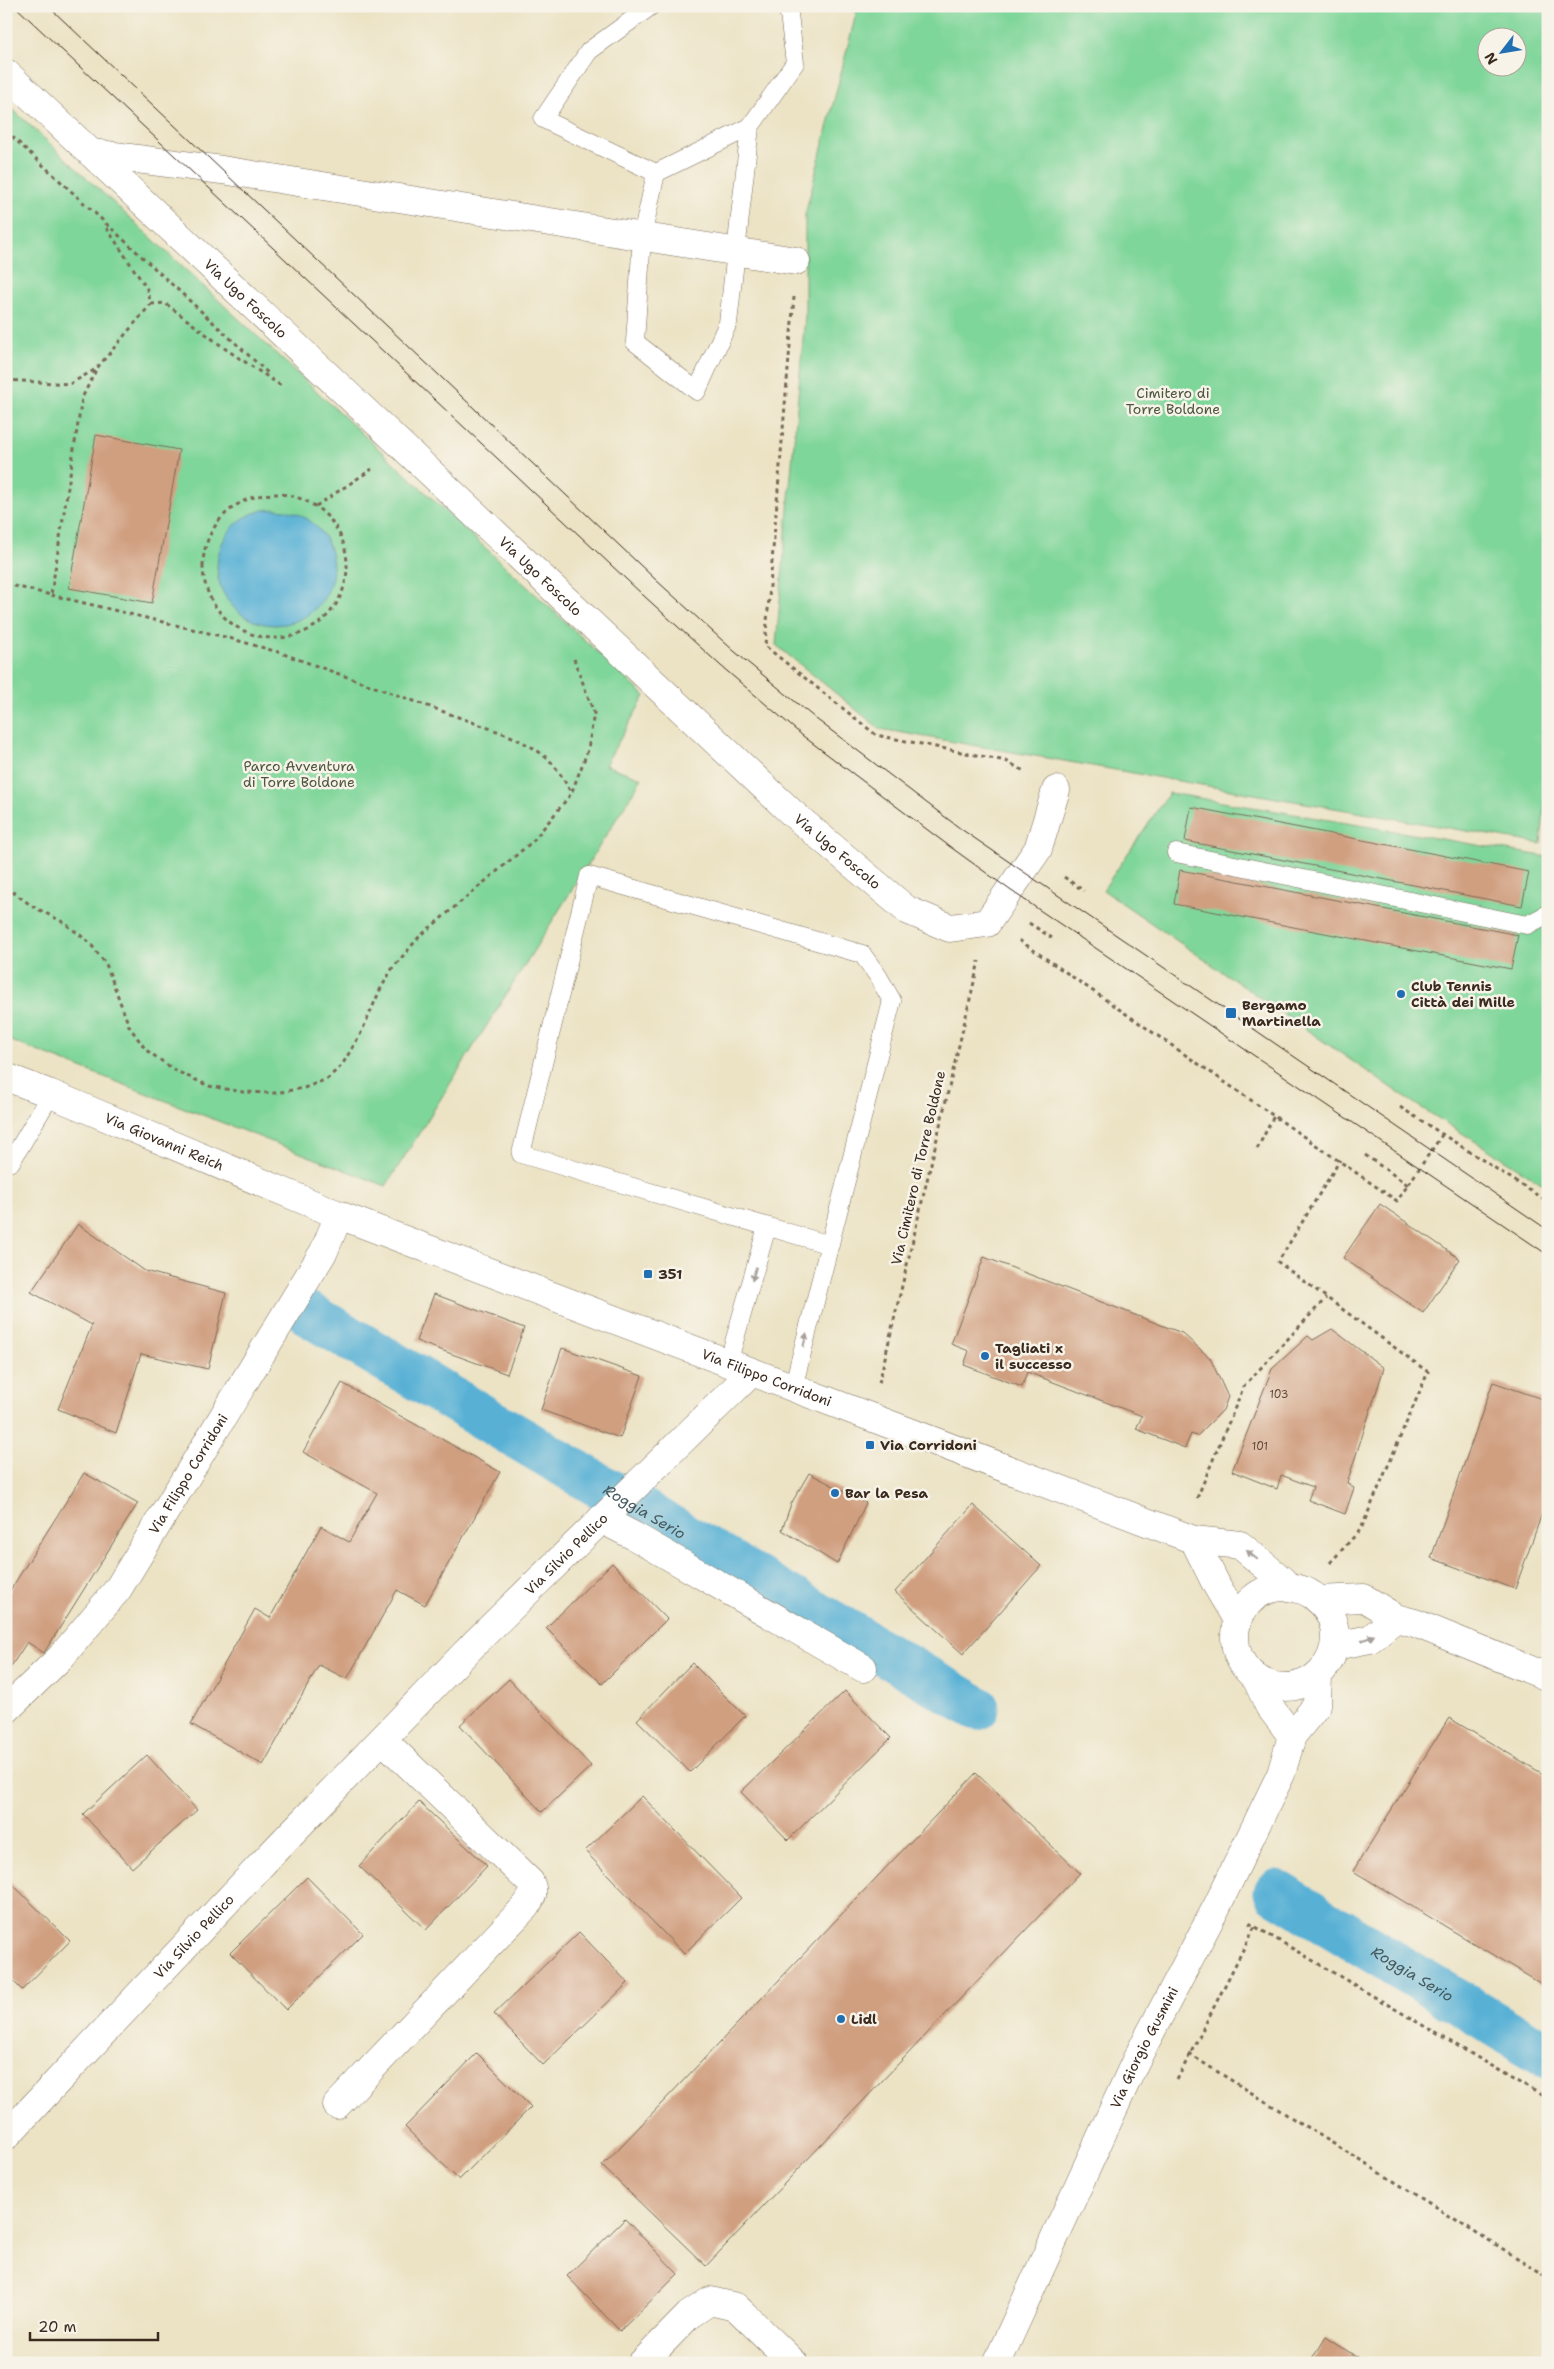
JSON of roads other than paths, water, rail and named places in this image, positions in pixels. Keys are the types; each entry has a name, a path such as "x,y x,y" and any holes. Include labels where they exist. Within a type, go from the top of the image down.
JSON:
{"street":[{"name":"Via Ugo Foscolo","path":"6,73 792,813 907,910 950,928 987,923 1038,850 1056,790"},
{"path":"91,153 222,170 796,261"},
{"name":"Via Giovanni Reich","path":"6,1077 51,1094 331,1212"},
{"name":"Via Filippo Corridoni","path":"6,1710 61,1657 118,1589 324,1251 331,1212 1194,1540 1240,1546 1304,1592 1329,1613 1334,1629 1334,1646"},
{"name":"Via Silvio Pellico","path":"6,2136 278,1847 477,1641 656,1464 740,1368"},
{"path":"600,1519 634,1536 863,1668"},
{"path":"1194,1540 1217,1586 1237,1620"},
{"path":"1396,1618 1370,1640 1334,1646 1329,1662 1318,1675 1304,1684 1287,1688 1271,1686 1256,1678 1244,1667 1236,1652 1234,1636 1237,1620 1245,1606 1258,1594 1272,1588 1364,1598 1396,1618 1415,1623 1548,1677"},
{"name":"Via Giorgio Gusmini","path":"997,2363 1136,2060 1217,1906 1281,1774 1292,1736 1316,1706 1318,1675"},
{"path":"1256,1678 1269,1706 1292,1736"},
{"path":"337,2105 526,1906 532,1896 533,1889 530,1882 383,1740"},
{"path":"642,2363 689,2315 710,2301 736,2307 794,2363"}],"lane":[{"path":"651,6 589,51 543,119 656,173"},
{"path":"656,173 642,236 635,342 697,391 728,323 750,127 795,63 788,6"},
{"path":"656,173 750,127"},
{"path":"1176,853 1527,924 1548,914"},
{"path":"793,1388 830,1245 892,1001 878,976 862,954 589,876 521,1154 830,1245"},
{"path":"6,1160 11,1162 51,1094"},
{"path":"740,1368 767,1227"}],"water":[{"path":"275,509 297,513 316,526 329,545 333,567 329,589 316,608 297,621 275,625 253,621 234,608 221,589 217,567 221,545 234,526 253,513"}],"waterway":[{"name":"Roggia Serio","path":"310,1315 977,1708"},
{"name":"Roggia Serio","path":"1276,1892 1548,2056"}],"tram line":[{"path":"15,6 643,595 721,666 803,736 1010,890 1548,1255"},
{"path":"48,6 656,580 734,651 816,719 961,829 1548,1230"}],"place":[{"name":"Club Tennis Città dei Mille","path":"1401,994"},
{"name":"Bergamo Martinella","path":"1231,1013"},
{"name":"351","path":"648,1274"},
{"name":"Tagliati x il successo","path":"985,1356"},
{"name":"Via Corridoni","path":"870,1445"},
{"name":"Bar la Pesa","path":"835,1493"},
{"name":"Lidl","path":"841,2019"}],"park label":[{"name":"Cimitero di Torre Boldone","path":"1173,402"},
{"name":"Parco Avventura di Torre Boldone","path":"299,774"}]}
